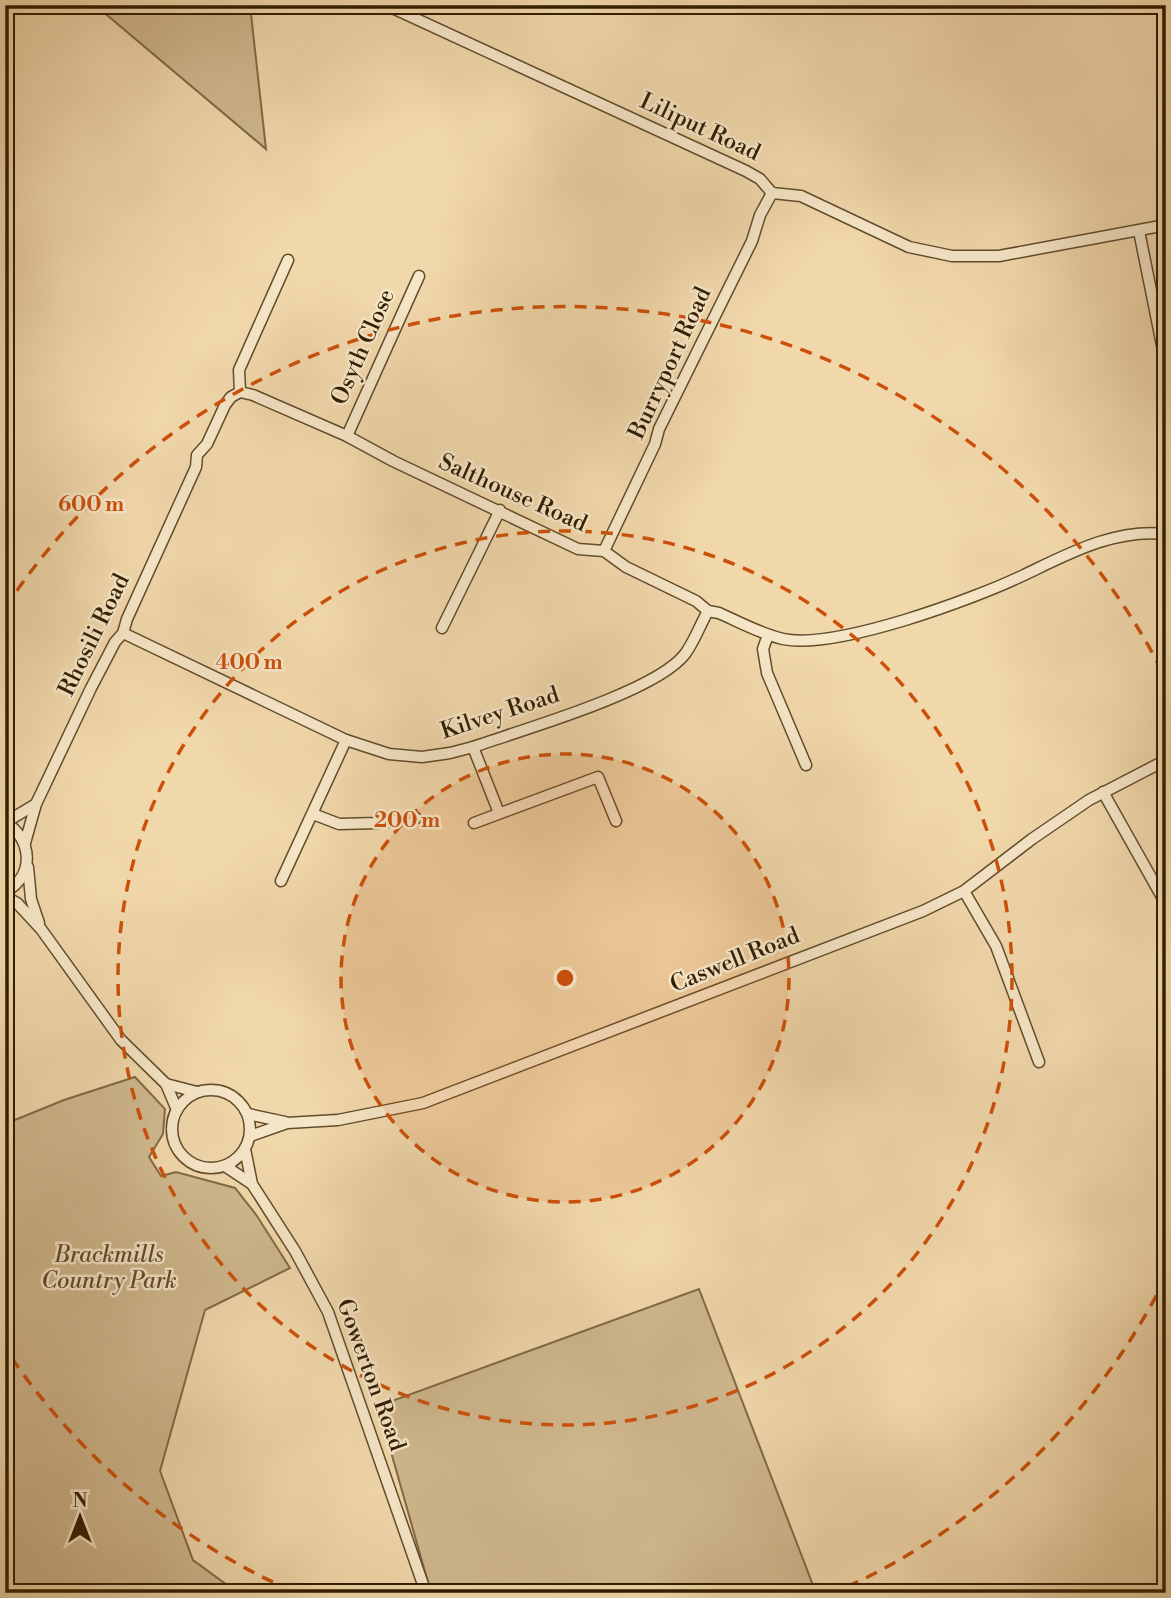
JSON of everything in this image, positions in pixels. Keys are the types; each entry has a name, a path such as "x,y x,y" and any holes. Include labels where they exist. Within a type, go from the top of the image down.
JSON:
{"street":[{"name":"Liliput Road","path":"386,5 746,171 760,179 772,193 801,196 909,247 952,256 999,256 1166,225"},
{"name":"Burryport Road","path":"604,551 655,444 659,429 752,241 760,215 772,193"},
{"path":"1139,231 1166,365"},
{"path":"240,392 239,370 288,260"},
{"name":"Osyth Close","path":"347,436 419,276"},
{"name":"Salthouse Road","path":"240,392 253,395 347,436 393,461 578,549 604,551 626,567 696,601 708,611 785,640 820,639 877,627 985,592 1079,549 1142,533 1166,534"},
{"name":"Rhosili Road","path":"25,843 36,804 91,688 115,642 123,634 127,619 196,467 197,455 207,444 225,405 231,397 240,392"},
{"path":"442,628 500,510"},
{"name":"Kilvey Road","path":"123,634 346,740 405,757 436,756 473,747 635,688 665,671 685,654 708,611"},
{"path":"768,635 763,649 768,673 806,765"},
{"path":"281,881 346,740"},
{"path":"473,747 499,813"},
{"name":"Caswell Road","path":"250,1136 287,1123 338,1120 424,1102 923,911 964,891 1032,839 1103,792 1166,760"},
{"path":"474,823 597,777 616,821"},
{"path":"1103,792 1166,904"},
{"path":"36,804 5,822 20,834 25,843 31,898 41,929"},
{"path":"313,814 339,824 416,818"},
{"path":"28,860 20,881 5,894 41,929 121,1040 166,1084 177,1110"},
{"path":"964,891 996,946 1039,1062"},
{"path":"166,1084 197,1092"},
{"path":"209,1089 233,1095 242,1103 248,1114 250,1136 245,1149 225,1166 198,1166 180,1153 172,1133 177,1110 185,1099 197,1092 209,1089"},
{"name":"Caswell Road","path":"248,1114 287,1123"},
{"name":"Gowerton Road","path":"245,1149 252,1184 296,1251 328,1312 426,1593"},
{"name":"Gowerton Road","path":"225,1166 252,1184"}],"green space":[{"path":"95,5 250,5 266,149"},
{"name":"Brackmills Country Park","path":"135,1077 165,1109 163,1134 149,1157 161,1176 176,1172 235,1188 257,1216 290,1268 205,1310 160,1471 193,1560 238,1593 5,1593 5,1124 64,1100"},
{"path":"699,1289 816,1593 431,1593 378,1406"}]}
